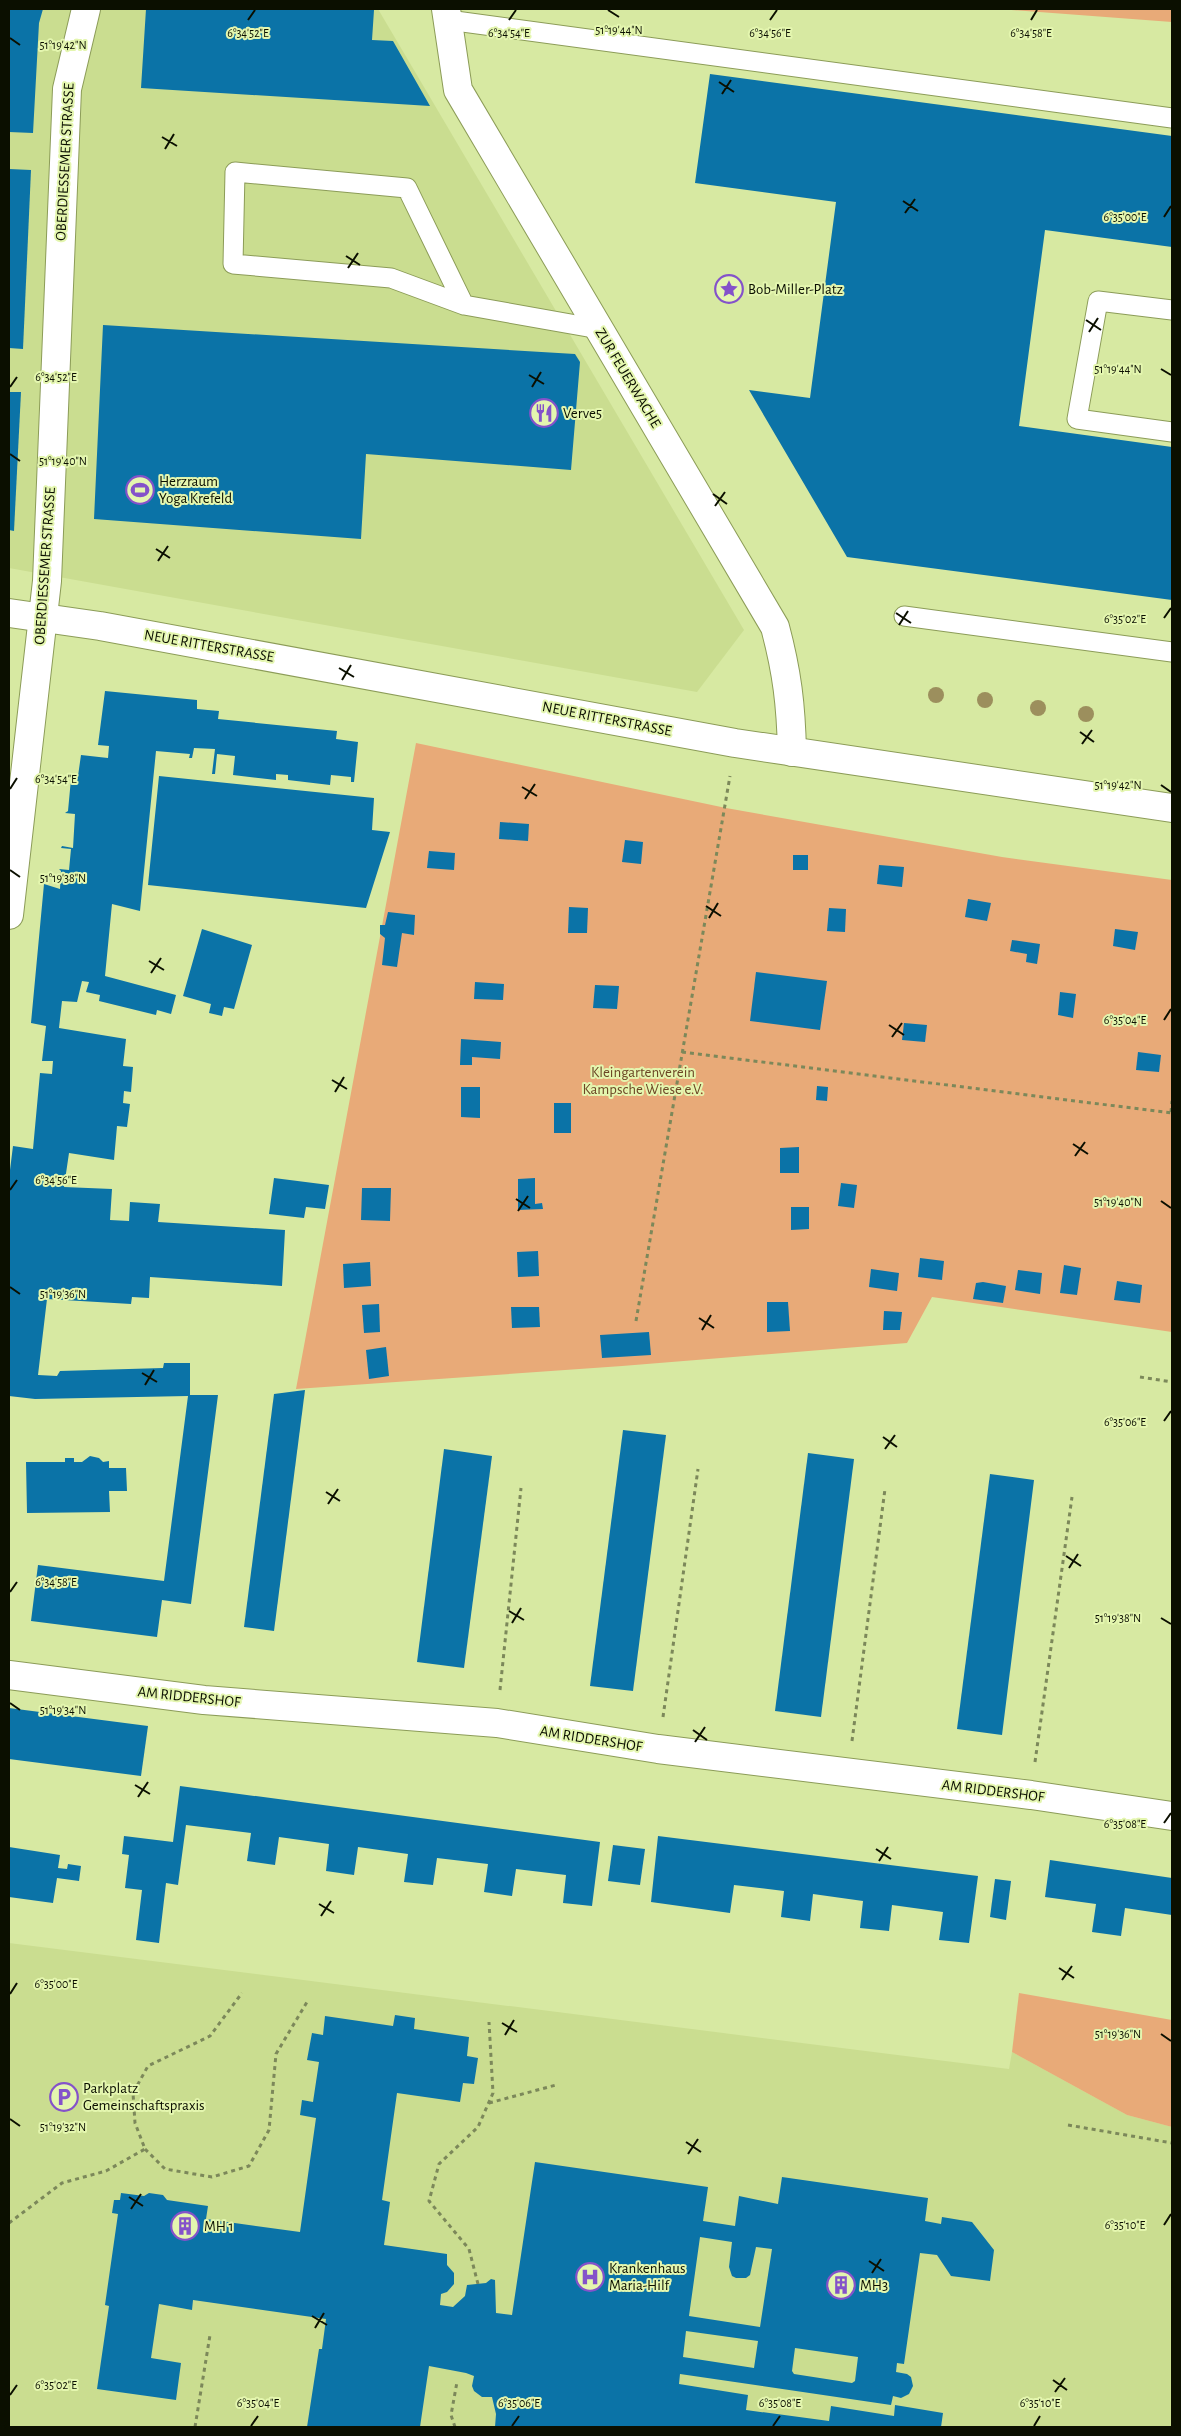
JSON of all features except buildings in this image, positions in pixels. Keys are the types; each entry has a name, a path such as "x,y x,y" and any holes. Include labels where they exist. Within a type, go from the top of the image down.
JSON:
{"street":[{"name":"OBERDIESSEMER STRASSE","path":"9,915 44,617 67,89 86,9"},
{"name":"ZUR FEUERWACHE","path":"447,15 458,90 775,627 786,669 791,709 792,752"},
{"name":"NEUE RITTERSTRASSE","path":"9,613 44,617 735,743 1172,808"},
{"name":"AM RIDDERSHOF","path":"9,1675 204,1700 497,1723 658,1750 1031,1795 1172,1816"}],"lane":[{"path":"447,15 545,34 1172,118"},
{"path":"464,305 407,188 235,172 233,264 392,278 464,305 599,329"},
{"path":"1172,310 1098,301 1077,419 1172,432"},
{"path":"904,616 1172,652"}],"path":[{"path":"636,1321 726,808 735,743"},
{"path":"682,1052 1171,1112 1172,1101"},
{"path":"1140,1377 1172,1382"},
{"path":"658,1750 698,1469"},
{"path":"497,1723 521,1488"},
{"path":"847,1773 885,1489"},
{"path":"1031,1795 1072,1497"},
{"path":"242,1993 210,2036 148,2066 133,2093 135,2123 146,2149 166,2169 212,2177 249,2166 269,2130 276,2054 307,2002"},
{"path":"478,2284 468,2249 429,2201 439,2164 478,2128 493,2093 489,2022"},
{"path":"488,2104 556,2085"},
{"path":"1068,2126 1172,2143"},
{"path":"9,2223 62,2184 106,2171 146,2149"},
{"path":"195,2427 210,2335"},
{"path":"455,2427 451,2415 457,2382"}],"shaded area":[{"path":"9,9 378,9 744,630 697,692 9,568"},
{"name":"Krankenhaus Maria-Hilf","path":"9,1943 1009,2069 1012,2052 1127,2115 1172,2127 1172,2427 9,2427"}],"green space":[{"path":"998,9 1172,9 1172,22"},
{"name":"Kleingartenverein Kampsche Wiese e.V.","path":"416,743 726,808 1002,857 1172,880 1172,1332 932,1297 907,1343 622,1366 296,1389"},
{"path":"1019,1993 1172,2020 1172,2127 1127,2115 1012,2052"}],"place":[{"name":"Bob-Miller-Platz","path":"729,289"},
{"name":"Verve5","path":"544,413"},
{"name":"Herzraum Yoga Krefeld","path":"140,490"},
{"name":"Parkplatz Gemeinschaftspraxis","path":"64,2097"},
{"name":"MH 1","path":"185,2226"},
{"name":"Krankenhaus Maria-Hilf","path":"590,2277"},
{"name":"MH3","path":"841,2285"}]}
